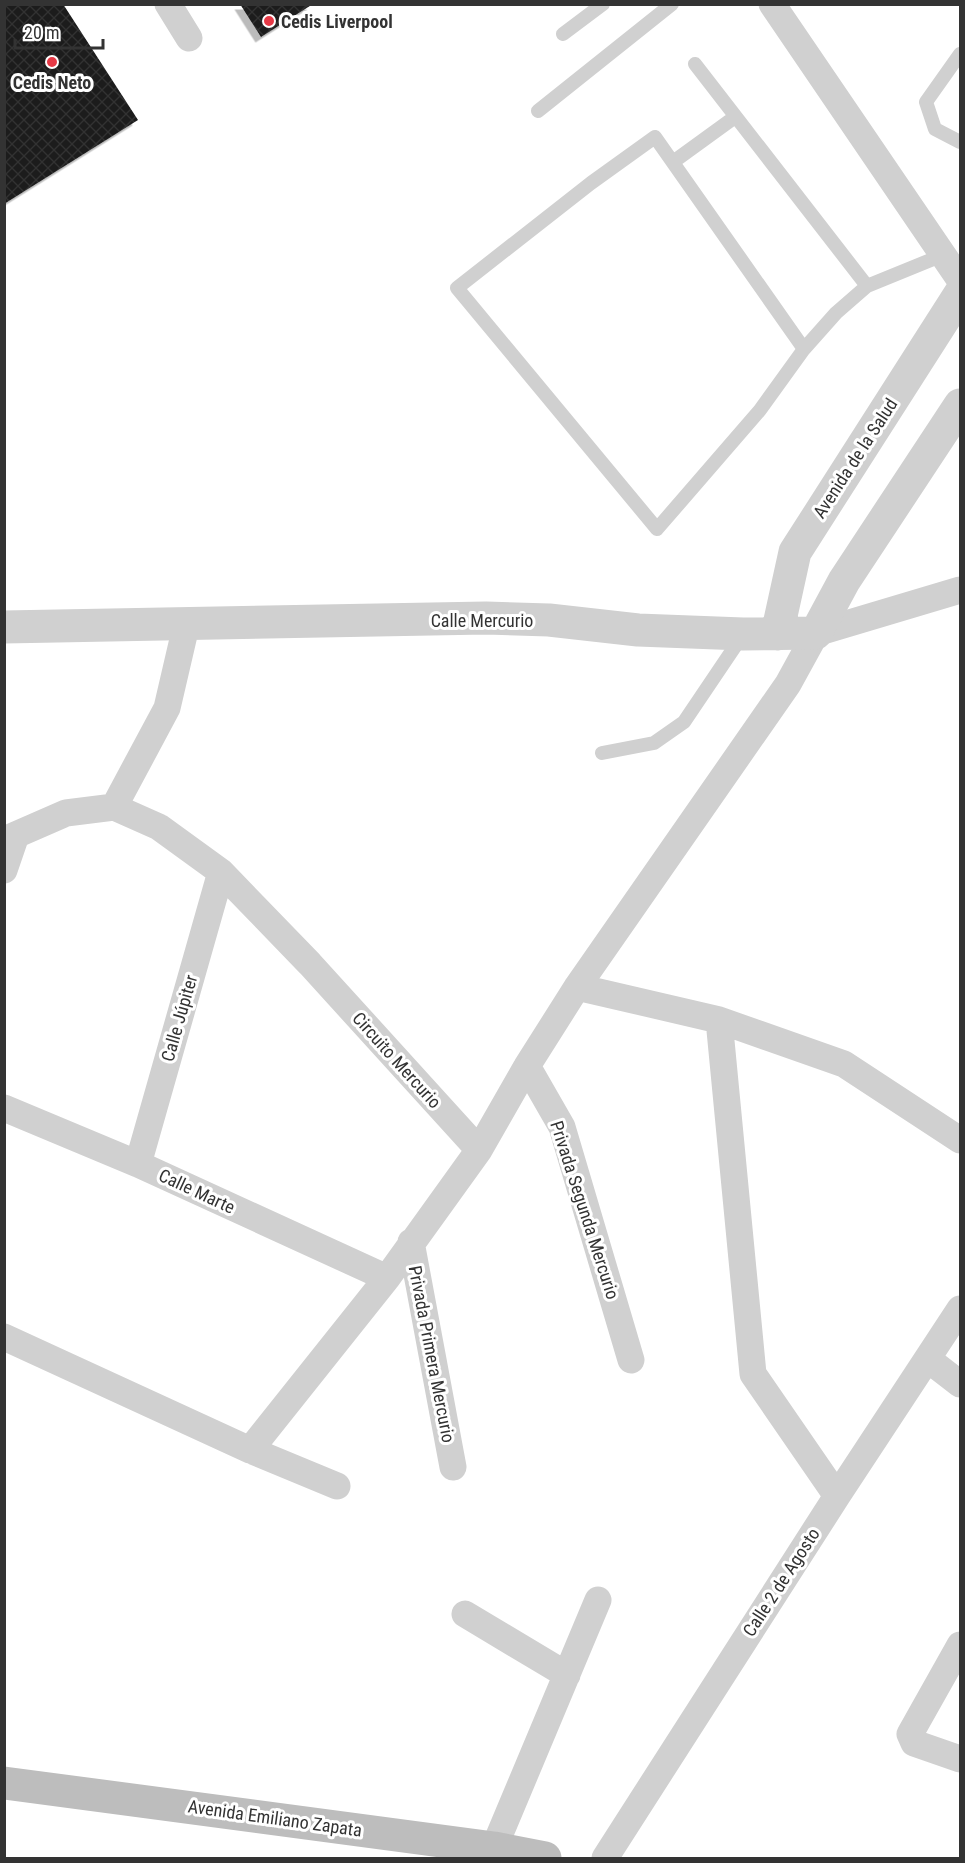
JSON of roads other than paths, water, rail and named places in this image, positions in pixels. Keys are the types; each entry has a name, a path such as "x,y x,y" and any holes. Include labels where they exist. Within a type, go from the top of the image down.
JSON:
{"main road":[{"name":"Avenida Emiliano Zapata","path":"9,1790 494,1848 545,1858"}],"street":[{"path":"168,4 189,38"},
{"path":"772,4 960,280"},
{"name":"Avenida de la Salud","path":"777,634 795,552 960,294"},
{"path":"250,1450 387,1278 479,1150 527,1066 577,987 788,684 844,581 960,405"},
{"path":"816,633 954,598"},
{"name":"Calle Mercurio","path":"4,627 187,622 549,620 595,627 743,634 816,633"},
{"path":"4,870 10,838 66,813 114,807 167,708 187,622"},
{"path":"777,634 788,684"},
{"name":"Circuito Mercurio","path":"114,807 159,827 221,872 318,973 479,1150"},
{"name":"Calle Júpiter","path":"138,1164 221,872"},
{"path":"577,987 719,1020 844,1064 960,1140"},
{"path":"719,1020 753,1374 837,1496"},
{"name":"Privada Segunda Mercurio","path":"527,1066 562,1127 631,1360"},
{"name":"Calle Marte","path":"4,1108 138,1164 387,1278"},
{"name":"Privada Primera Mercurio","path":"411,1242 453,1467"},
{"name":"Calle 2 de Agosto","path":"605,1858 960,1309"},
{"path":"4,1337 250,1450 337,1486"},
{"path":"928,1360 960,1384"},
{"path":"494,1848 598,1600"},
{"path":"465,1614 567,1675"},
{"path":"960,1645 910,1734 914,1743 960,1760"}],"lane":[{"path":"563,34 603,4"},
{"path":"537,111 665,7"},
{"path":"960,54 926,102 935,129 960,142"},
{"path":"695,64 867,286"},
{"path":"673,162 735,117"},
{"path":"804,349 655,137 591,183 457,288 657,529 760,410 804,349 836,313 867,286 943,255"},
{"path":"602,753 654,743 684,722 743,634"}],"place":[{"name":"Cedis Liverpool","path":"269,21"},
{"name":"Cedis Neto","path":"52,62"}]}
